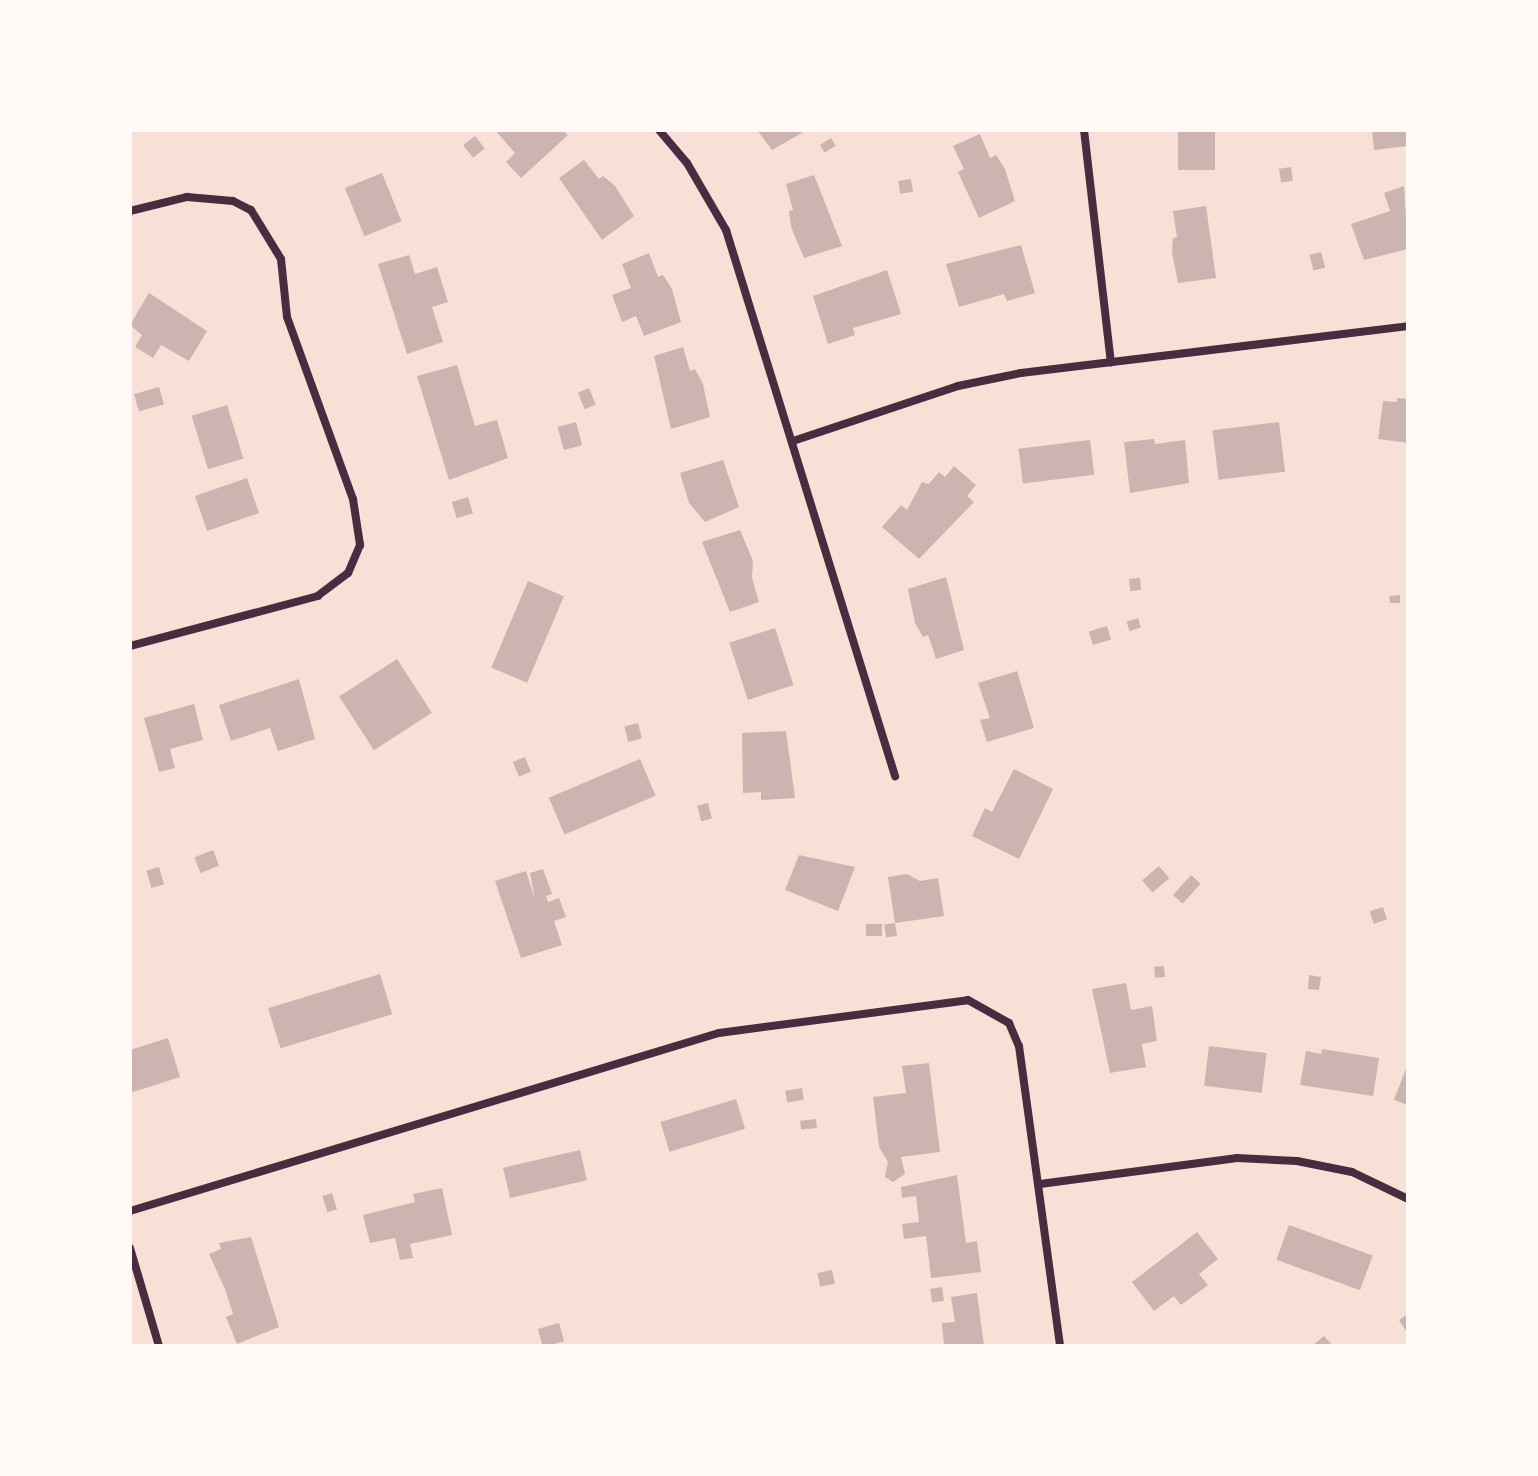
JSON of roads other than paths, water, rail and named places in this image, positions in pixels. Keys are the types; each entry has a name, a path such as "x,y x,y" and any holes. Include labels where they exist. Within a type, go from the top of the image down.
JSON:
{"street":[{"path":"659,130 687,163 726,230 895,776"},
{"path":"1084,130 1111,362"},
{"path":"130,211 187,197 233,201 251,210 281,259 287,317 314,401 359,520 360,545 348,573 318,596 130,646"},
{"path":"793,441 958,386 1111,362 1408,326"},
{"path":"130,1211 719,1033 968,1000 1009,1023 1019,1046 1060,1346"},
{"path":"1040,1184 1252,1159 1352,1172 1408,1199"},
{"path":"130,1248 159,1346"}]}
